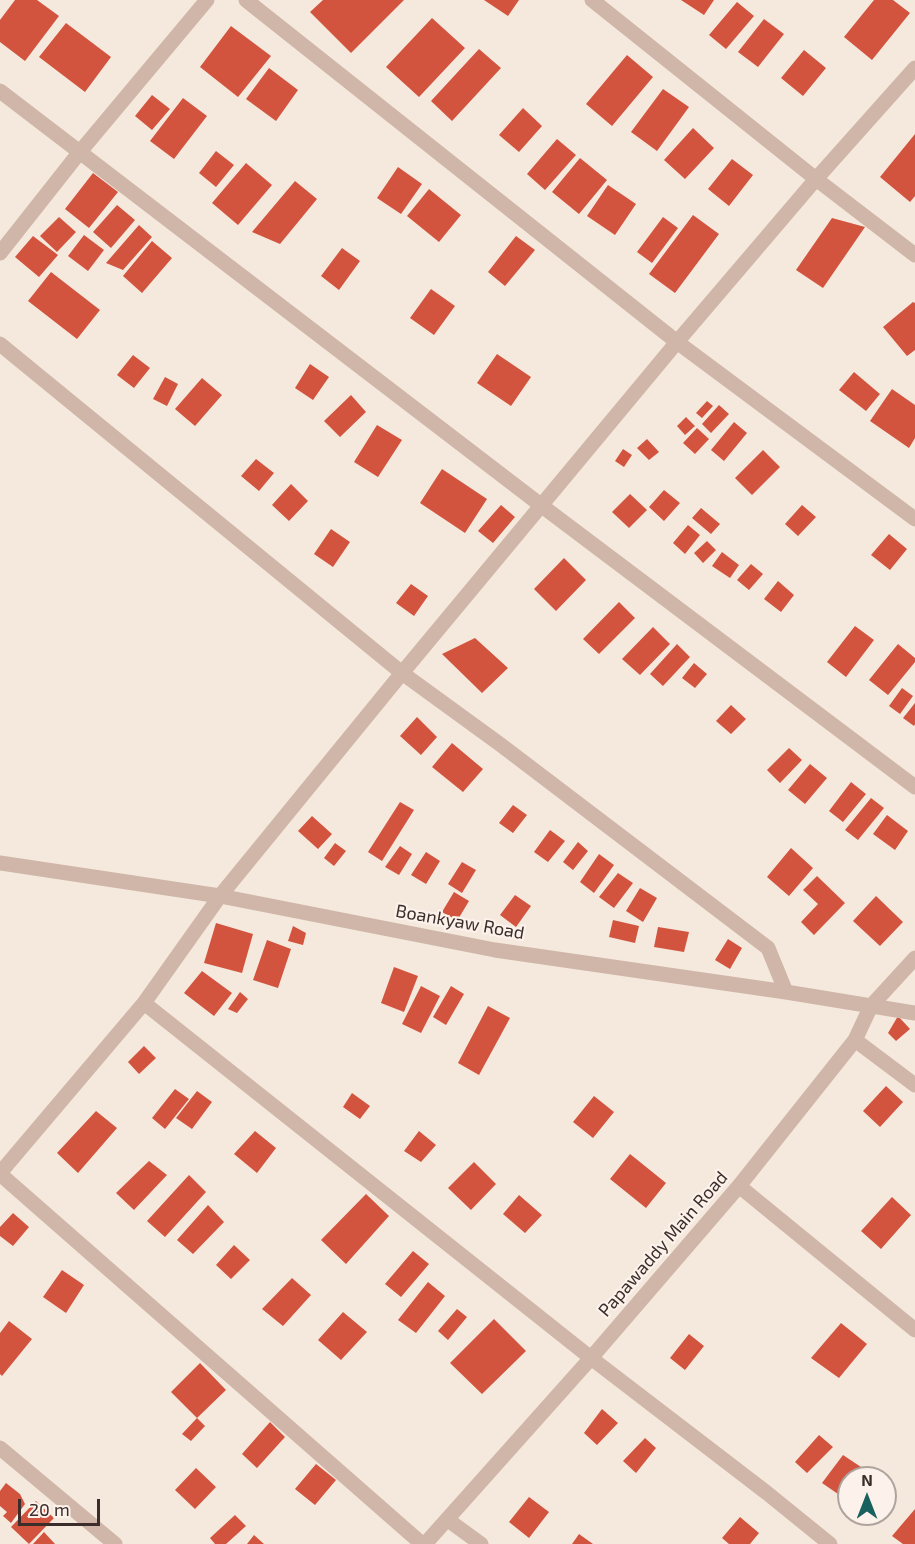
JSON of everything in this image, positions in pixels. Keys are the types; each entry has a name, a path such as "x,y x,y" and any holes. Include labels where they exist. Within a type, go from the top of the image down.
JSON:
{"street":[{"path":"0,253 79,153 207,0"},
{"path":"246,0 677,342 915,519"},
{"path":"592,0 915,255"},
{"path":"423,1544 0,1173 144,1003 220,896 402,673 677,342 816,179 915,68"},
{"path":"0,91 542,506 915,787"},
{"path":"0,344 402,673 501,745 768,948 786,992"},
{"name":"Boankyaw Road","path":"0,862 220,896 495,950 915,1013"},
{"name":"Papawaddy Main Road","path":"423,1544 448,1520 591,1358 739,1186 855,1040 871,1006 915,958"},
{"path":"144,1003 591,1358 830,1544"},
{"path":"855,1040 915,1085"},
{"path":"739,1186 915,1330"},
{"path":"0,1448 115,1544"},
{"path":"448,1520 481,1544"}],"building":[{"path":"15,0 37,0 59,16 25,61 0,42 0,20"},
{"path":"323,0 404,0 351,53 310,12"},
{"path":"484,0 519,0 508,16"},
{"path":"681,0 714,0 704,15"},
{"path":"874,0 893,0 910,13 872,60 844,37"},
{"path":"737,2 754,16 726,49 709,35"},
{"path":"432,18 465,48 419,97 386,67"},
{"path":"764,19 784,34 758,67 738,52"},
{"path":"66,23 111,57 85,92 39,57"},
{"path":"231,26 271,56 238,97 200,67"},
{"path":"479,49 501,68 452,121 431,101"},
{"path":"804,50 826,68 803,96 781,78"},
{"path":"627,55 653,77 612,126 586,104"},
{"path":"269,68 298,90 276,121 246,99"},
{"path":"663,89 689,107 657,151 631,132"},
{"path":"152,95 170,109 152,130 135,116"},
{"path":"183,98 207,116 174,159 150,141"},
{"path":"523,108 542,126 519,152 499,135"},
{"path":"693,128 714,148 685,179 664,160"},
{"path":"915,134 915,196 910,202 880,177"},
{"path":"557,139 576,155 545,190 527,174"},
{"path":"216,151 234,165 216,187 199,173"},
{"path":"580,158 607,180 579,214 552,192"},
{"path":"732,159 753,175 729,206 708,189"},
{"path":"246,163 272,185 238,225 212,203"},
{"path":"398,167 422,184 401,214 377,198"},
{"path":"93,173 118,192 89,228 65,209"},
{"path":"295,181 317,199 280,244 252,232"},
{"path":"608,185 636,204 615,235 587,216"},
{"path":"429,189 461,215 439,242 407,216"},
{"path":"117,205 135,220 111,248 93,232"},
{"path":"693,215 719,234 675,293 649,274"},
{"path":"59,217 76,232 57,252 40,236"},
{"path":"663,217 678,228 652,263 637,252"},
{"path":"832,218 865,227 823,288 796,270"},
{"path":"139,225 152,237 123,270 106,263"},
{"path":"84,235 104,250 88,271 68,256"},
{"path":"33,236 58,255 39,277 15,257"},
{"path":"516,236 535,250 505,286 488,272"},
{"path":"152,241 172,258 142,293 123,276"},
{"path":"342,248 360,261 339,290 321,276"},
{"path":"51,272 100,310 77,339 28,301"},
{"path":"431,289 455,306 434,335 410,318"},
{"path":"913,302 915,303 915,350 907,356 883,327"},
{"path":"497,354 531,377 511,406 477,383"},
{"path":"133,355 150,368 134,388 117,375"},
{"path":"310,364 329,377 313,400 295,388"},
{"path":"854,372 880,394 866,411 839,390"},
{"path":"165,377 178,384 167,406 153,399"},
{"path":"202,378 222,395 195,426 175,409"},
{"path":"892,389 915,405 915,438 909,448 870,421"},
{"path":"351,395 366,412 340,437 324,421"},
{"path":"707,401 713,406 702,418 696,413"},
{"path":"719,405 729,414 711,433 702,424"},
{"path":"686,417 695,426 685,435 677,426"},
{"path":"734,422 747,433 724,461 711,450"},
{"path":"377,425 402,440 378,477 354,462"},
{"path":"697,428 709,439 695,454 683,443"},
{"path":"647,439 659,452 649,460 637,448"},
{"path":"623,449 632,455 624,467 615,461"},
{"path":"763,450 780,467 752,495 735,478"},
{"path":"256,459 274,473 259,491 241,476"},
{"path":"442,469 487,499 465,533 420,503"},
{"path":"291,484 308,501 289,521 272,505"},
{"path":"664,490 680,503 664,521 649,507"},
{"path":"630,494 647,510 629,528 612,512"},
{"path":"501,505 515,517 493,543 478,531"},
{"path":"802,505 816,517 798,536 785,524"},
{"path":"701,508 720,524 711,534 692,518"},
{"path":"688,525 700,535 685,554 673,543"},
{"path":"331,529 350,542 333,567 314,554"},
{"path":"889,534 907,549 890,570 871,555"},
{"path":"707,541 716,550 703,563 694,553"},
{"path":"722,552 739,565 730,578 712,566"},
{"path":"564,558 586,580 556,611 534,589"},
{"path":"751,564 763,574 749,590 737,580"},
{"path":"778,581 794,595 781,612 764,599"},
{"path":"411,584 428,596 414,616 396,603"},
{"path":"619,602 635,618 599,654 583,639"},
{"path":"855,626 874,640 846,677 827,662"},
{"path":"653,627 670,644 640,675 622,659"},
{"path":"475,638 508,668 482,693 442,654"},
{"path":"677,644 690,657 663,686 650,674"},
{"path":"898,644 915,658 915,662 888,695 869,680"},
{"path":"694,663 707,674 695,688 682,678"},
{"path":"902,688 913,696 900,714 889,706"},
{"path":"915,703 915,724 914,726 903,718"},
{"path":"731,705 746,719 731,734 716,721"},
{"path":"417,717 437,737 421,755 400,736"},
{"path":"452,743 483,769 463,792 432,767"},
{"path":"789,748 802,760 780,783 767,770"},
{"path":"810,764 827,778 805,804 788,790"},
{"path":"851,782 866,794 843,822 829,811"},
{"path":"871,798 884,808 858,840 845,830"},
{"path":"400,802 414,810 382,861 368,852"},
{"path":"513,805 527,815 513,833 499,823"},
{"path":"887,815 908,831 895,850 873,834"},
{"path":"312,816 332,834 318,849 298,831"},
{"path":"550,830 565,841 548,862 534,852"},
{"path":"578,842 588,851 573,870 563,862"},
{"path":"335,843 346,851 334,866 324,858"},
{"path":"400,846 412,854 399,875 385,867"},
{"path":"791,848 813,868 789,896 767,877"},
{"path":"426,852 440,861 426,884 411,875"},
{"path":"599,854 614,865 594,893 580,882"},
{"path":"462,862 476,870 462,893 448,884"},
{"path":"618,873 633,883 614,908 599,897"},
{"path":"817,876 845,903 814,935 801,922 818,904 803,890"},
{"path":"640,888 657,898 643,922 626,911"},
{"path":"454,892 469,901 457,921 442,912"},
{"path":"515,895 531,906 516,927 500,915"},
{"path":"876,896 903,922 880,946 853,921"},
{"path":"613,920 639,926 635,943 609,937"},
{"path":"216,923 253,934 242,973 204,963"},
{"path":"293,926 306,933 303,945 288,941"},
{"path":"658,927 689,932 684,952 654,947"},
{"path":"728,939 742,948 730,969 715,960"},
{"path":"267,940 291,949 278,988 253,980"},
{"path":"394,967 418,976 404,1012 381,1003"},
{"path":"202,971 232,993 214,1016 184,993"},
{"path":"421,986 440,996 421,1033 402,1024"},
{"path":"451,986 464,994 446,1025 433,1017"},
{"path":"240,992 248,999 237,1013 228,1009"},
{"path":"488,1006 510,1018 479,1075 458,1063"},
{"path":"898,1016 910,1029 896,1041 888,1033"},
{"path":"144,1046 156,1058 139,1074 128,1062"},
{"path":"886,1086 903,1102 880,1127 863,1111"},
{"path":"175,1089 189,1099 165,1129 152,1118"},
{"path":"197,1091 212,1102 192,1129 176,1118"},
{"path":"352,1093 370,1106 360,1119 343,1107"},
{"path":"594,1096 614,1112 593,1138 573,1122"},
{"path":"96,1111 117,1128 78,1173 57,1153"},
{"path":"255,1131 276,1148 257,1173 234,1154"},
{"path":"419,1131 436,1145 421,1162 404,1151"},
{"path":"630,1154 666,1183 646,1208 610,1179"},
{"path":"149,1161 167,1175 134,1210 116,1193"},
{"path":"474,1162 496,1184 471,1210 448,1188"},
{"path":"189,1175 206,1192 165,1237 147,1221"},
{"path":"366,1194 389,1216 346,1264 321,1240"},
{"path":"519,1195 542,1215 525,1233 503,1214"},
{"path":"892,1197 911,1215 881,1249 861,1231"},
{"path":"208,1205 224,1222 193,1254 177,1240"},
{"path":"13,1213 29,1227 13,1246 0,1236 0,1227"},
{"path":"234,1245 250,1260 231,1279 216,1265"},
{"path":"413,1251 429,1264 401,1297 385,1284"},
{"path":"62,1270 84,1285 66,1313 43,1297"},
{"path":"292,1278 311,1295 283,1326 262,1309"},
{"path":"428,1282 445,1296 416,1333 398,1320"},
{"path":"457,1309 467,1317 448,1340 438,1331"},
{"path":"343,1312 367,1332 341,1360 318,1340"},
{"path":"494,1319 526,1351 482,1394 450,1363"},
{"path":"9,1321 32,1339 2,1376 0,1374 0,1333"},
{"path":"841,1323 867,1344 839,1378 811,1358"},
{"path":"689,1334 704,1346 685,1370 670,1358"},
{"path":"200,1363 226,1390 197,1418 171,1392"},
{"path":"602,1409 618,1423 597,1445 584,1433"},
{"path":"197,1418 205,1426 191,1441 182,1434"},
{"path":"270,1422 285,1437 257,1468 242,1454"},
{"path":"819,1435 833,1447 807,1473 795,1462"},
{"path":"645,1438 656,1448 636,1473 623,1461"},
{"path":"843,1455 860,1466 837,1466 837,1493 822,1483"},
{"path":"316,1464 336,1480 315,1505 295,1489"},
{"path":"196,1468 216,1487 195,1509 175,1490"},
{"path":"6,1483 20,1494 25,1504 11,1523 3,1516 7,1512 0,1506 0,1491"},
{"path":"529,1497 549,1512 529,1538 509,1522"},
{"path":"36,1501 54,1518 29,1544 11,1527"},
{"path":"915,1509 915,1544 903,1544 892,1536"},
{"path":"235,1515 246,1526 226,1544 215,1544 210,1538"},
{"path":"740,1517 759,1533 750,1544 729,1544 722,1538"},
{"path":"44,1532 55,1544 33,1544"},
{"path":"579,1534 593,1544 572,1544"},
{"path":"254,1535 264,1544 247,1544"}]}
